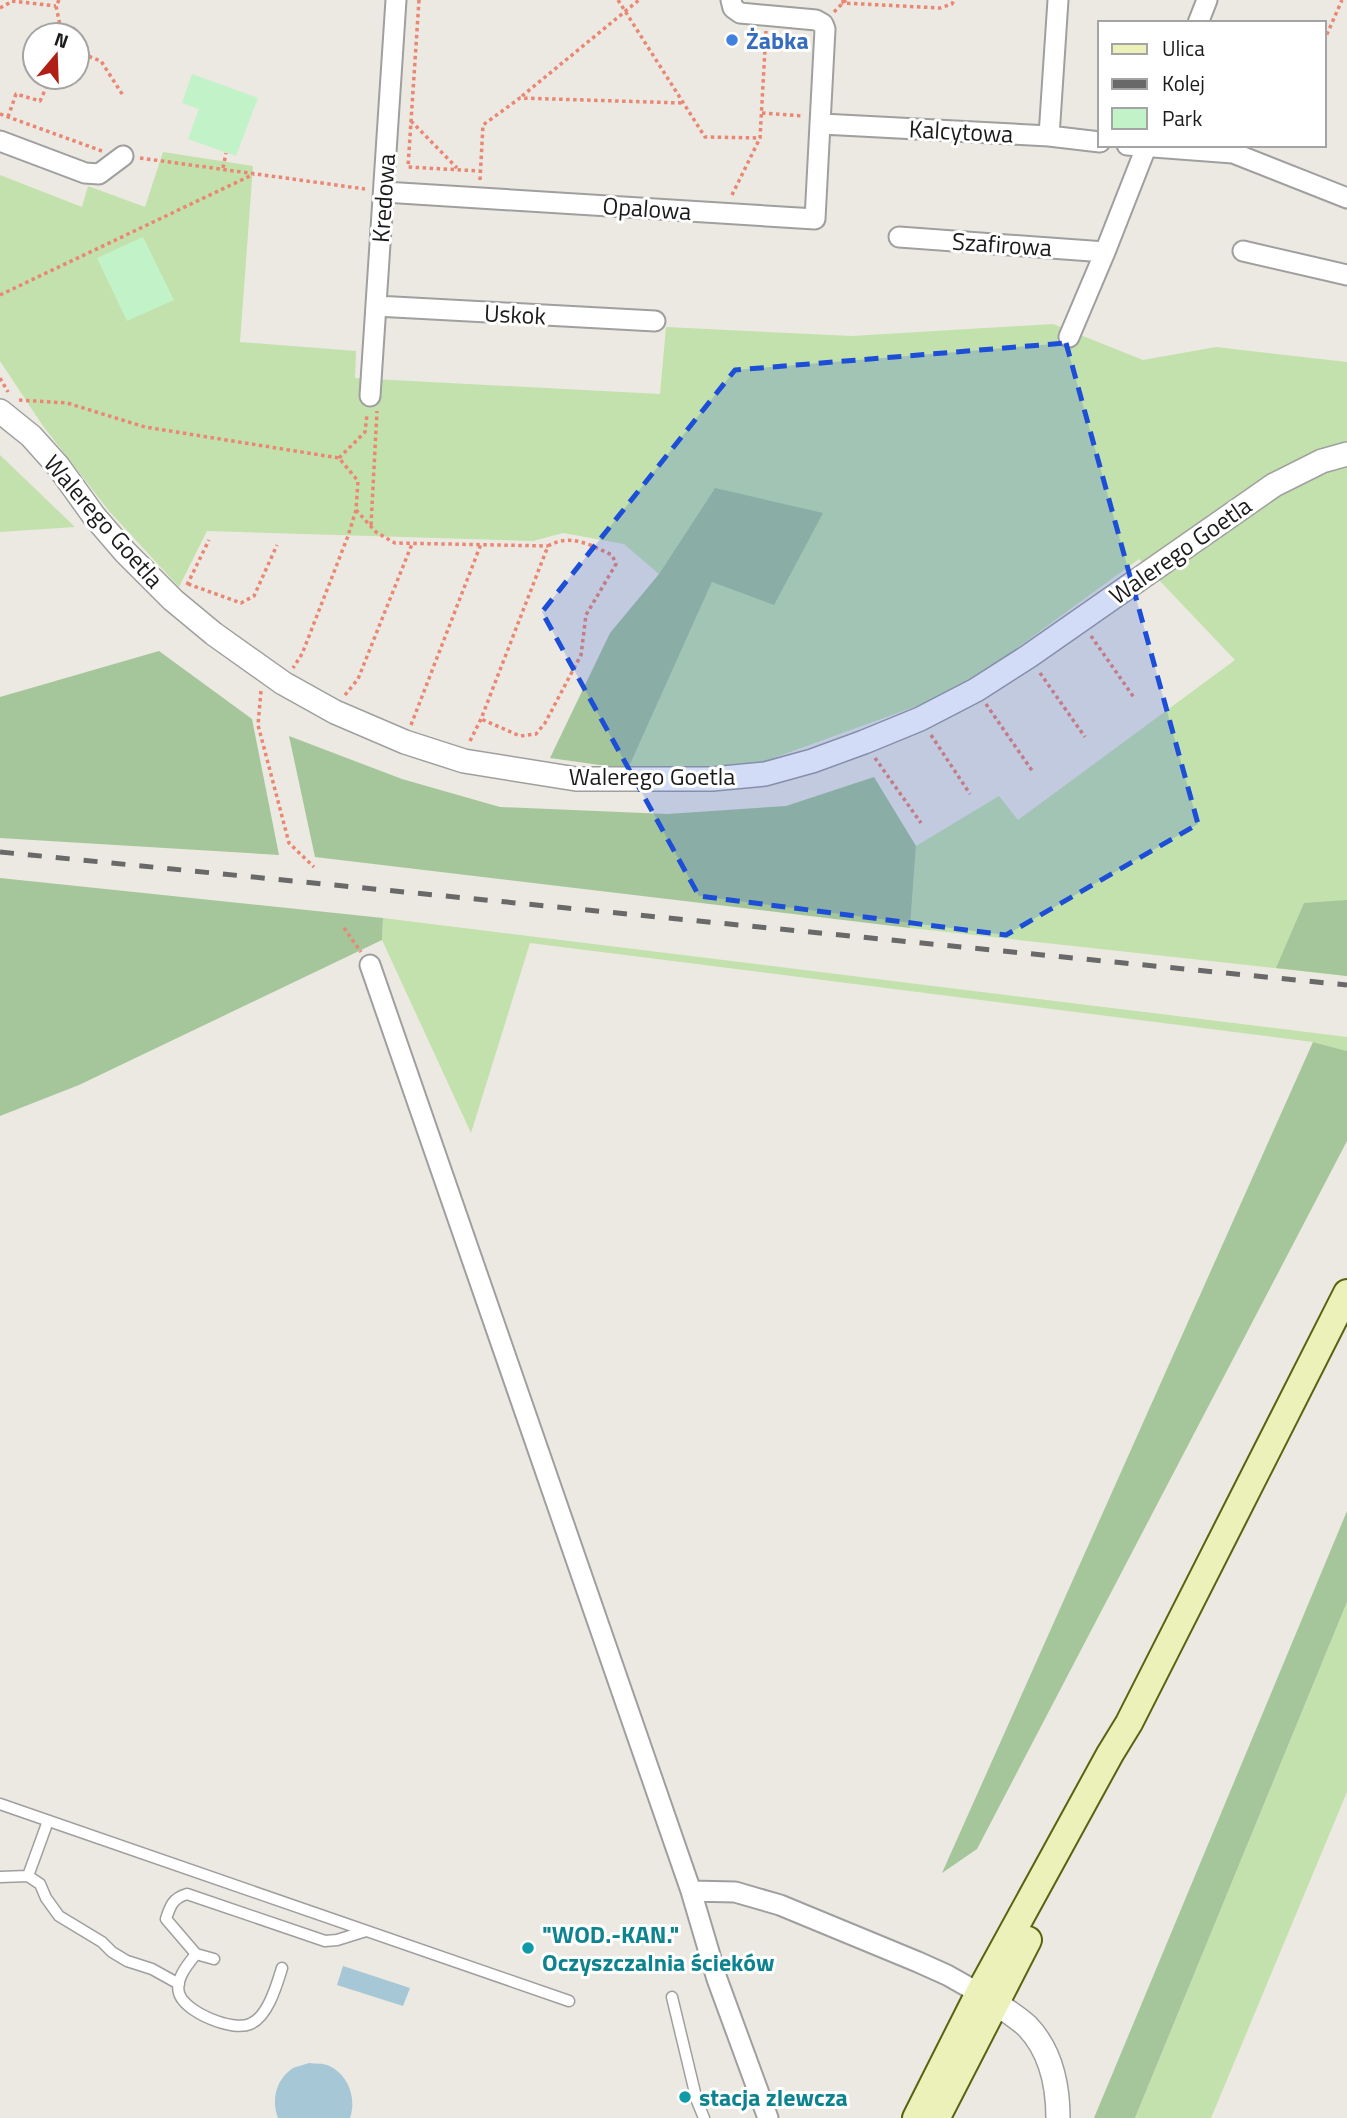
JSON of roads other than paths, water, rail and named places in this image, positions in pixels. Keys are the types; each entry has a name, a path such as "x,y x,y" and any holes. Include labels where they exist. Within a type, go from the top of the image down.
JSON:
{"main road":[{"path":"916,2118 1074,1846 1116,1758 1129,1723 1347,1293"},
{"path":"936,2118 987,1998"}],"street":[{"name":"Kredowa","path":"370,396 396,0"},
{"path":"731,0 733,8 740,13 809,19 822,24 826,37 822,120"},
{"path":"1049,136 1058,0"},
{"path":"1199,21 1207,0"},
{"name":"Opalowa","path":"384,192 815,219 822,120"},
{"name":"Kalcytowa","path":"822,120 1098,142"},
{"path":"0,141 85,173 99,174 123,156"},
{"path":"1069,337 1105,252 1140,147"},
{"path":"1156,147 1222,151 1243,156 1347,198"},
{"name":"Szafirowa","path":"899,237 1105,252"},
{"path":"1243,251 1347,275"},
{"name":"Uskok","path":"376,306 654,321"},
{"name":"Walerego Goetla","path":"0,411 31,436 58,466 94,516 125,552 180,592 214,634 283,683 335,712 405,742 464,761 576,779 712,779 765,774 864,743 920,719 976,690 1274,485 1322,461 1347,454"},
{"path":"370,965 691,1891 717,1979 768,2118"},
{"path":"691,1891 735,1892 780,1905 947,1975 987,1998 1025,2025 1045,2052 1056,2086 1058,2118"}],"lane":[{"path":"0,1804 569,2001"},
{"path":"28,1877 48,1821"},
{"path":"0,1877 28,1877 40,1884 59,1916 127,1961 152,1969 179,1984"},
{"path":"214,1959 196,1954 166,1919 170,1906 178,1896 187,1894 326,1941 366,1931"},
{"path":"196,1954 179,1984 178,1992 182,2000 204,2016 243,2026 256,2020 265,2009 275,1991 282,1968"},
{"path":"672,1997 697,2101 704,2118"}],"water":[{"path":"343,1966 410,1988 403,2006 337,1985"},
{"path":"309,2063 327,2065 345,2080 352,2102 350,2118 278,2118 275,2097 282,2078 293,2068"}],"railway":[{"path":"0,852 1347,985"}],"place":[{"name":"Żabka","path":"732,40"},
{"name":"\"WOD.-KAN.\" Oczyszczalnia ścieków","path":"528,1948"},
{"name":"stacja zlewcza","path":"685,2097"}]}
